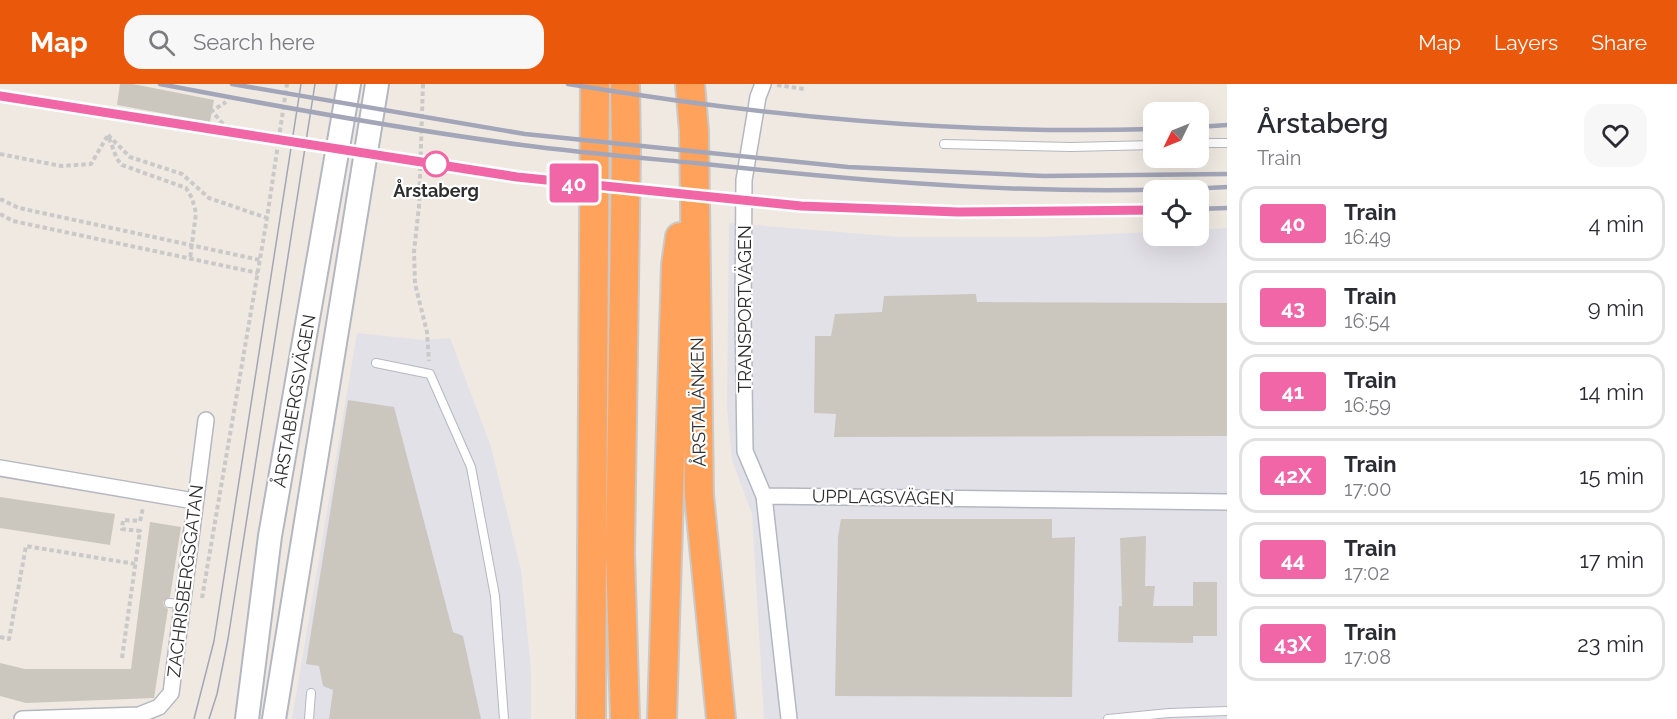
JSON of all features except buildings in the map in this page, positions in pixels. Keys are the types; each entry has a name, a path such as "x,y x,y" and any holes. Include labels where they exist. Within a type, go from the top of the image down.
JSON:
{"highway":[{"path":"591,719 595,84"},
{"path":"625,84 620,553 625,719"},
{"name":"ÅRSTALÄNKEN","path":"690,84 694,131 699,495 721,719"},
{"path":"662,719 676,265 694,131"}],"street":[{"name":"ÅRSTABERGSVÄGEN","path":"247,719 270,536 349,84"},
{"name":"ÅRSTABERGSVÄGEN","path":"274,719 377,84"},
{"name":"TRANSPORTVÄGEN","path":"764,496 745,451 744,180 758,97 768,85"},
{"name":"ZACHRISBERGSGATAN","path":"22,719 139,715 159,707 171,693 176,604 206,420"},
{"path":"0,468 194,501"},
{"name":"UPPLAGSVÄGEN","path":"764,496 1227,502"},
{"path":"764,496 789,719"}],"lane":[{"path":"1209,143 1227,142"},
{"path":"944,144 1071,147 1143,145"},
{"path":"376,363 430,374 471,467 495,596 504,719"},
{"path":"309,719 311,693"},
{"path":"1108,718 1227,711"}],"path":[{"path":"200,610 258,273 287,84"},
{"path":"423,84 419,206 414,252 415,284 427,332 430,374"},
{"path":"768,85 804,89"},
{"path":"223,124 212,111 226,102"},
{"path":"108,135 130,157 182,174 208,198 267,218"},
{"path":"0,154 61,166 92,164 108,135"},
{"path":"108,135 117,159 122,165 186,188 192,198 196,213 190,259"},
{"path":"0,199 19,208 260,260"},
{"path":"0,214 13,221 258,273"},
{"path":"213,504 219,505"},
{"path":"122,658 140,531 122,529 123,520 140,521"},
{"path":"0,638 9,639 26,546 135,564"}],"shaded area":[{"path":"729,223 900,237 1038,237 1143,232 1143,246 1209,246 1209,229 1227,228 1227,719 764,719 752,514 732,460 727,408"},
{"path":"357,333 423,340 450,338 491,447 521,570 531,671 531,719 292,719"}],"tram line":[{"path":"194,719 214,641 301,84"},
{"path":"209,719 217,694 228,639 315,84"}],"railway":[{"path":"160,84 477,139 770,171 900,182 1031,189 1162,190 1227,187"},
{"path":"232,84 525,134 848,167 1044,176 1227,174"},
{"path":"568,84 714,105 860,121 1006,129 1143,129"},
{"path":"0,96 520,178 801,206 959,212 1143,210"},
{"path":"1209,126 1227,125"},
{"path":"1209,209 1227,208"}],"train":[{"name":"40","path":"0,96 517,177 801,206 958,212 1143,210"}],"place":[{"name":"Årstaberg","path":"436,164"}]}
